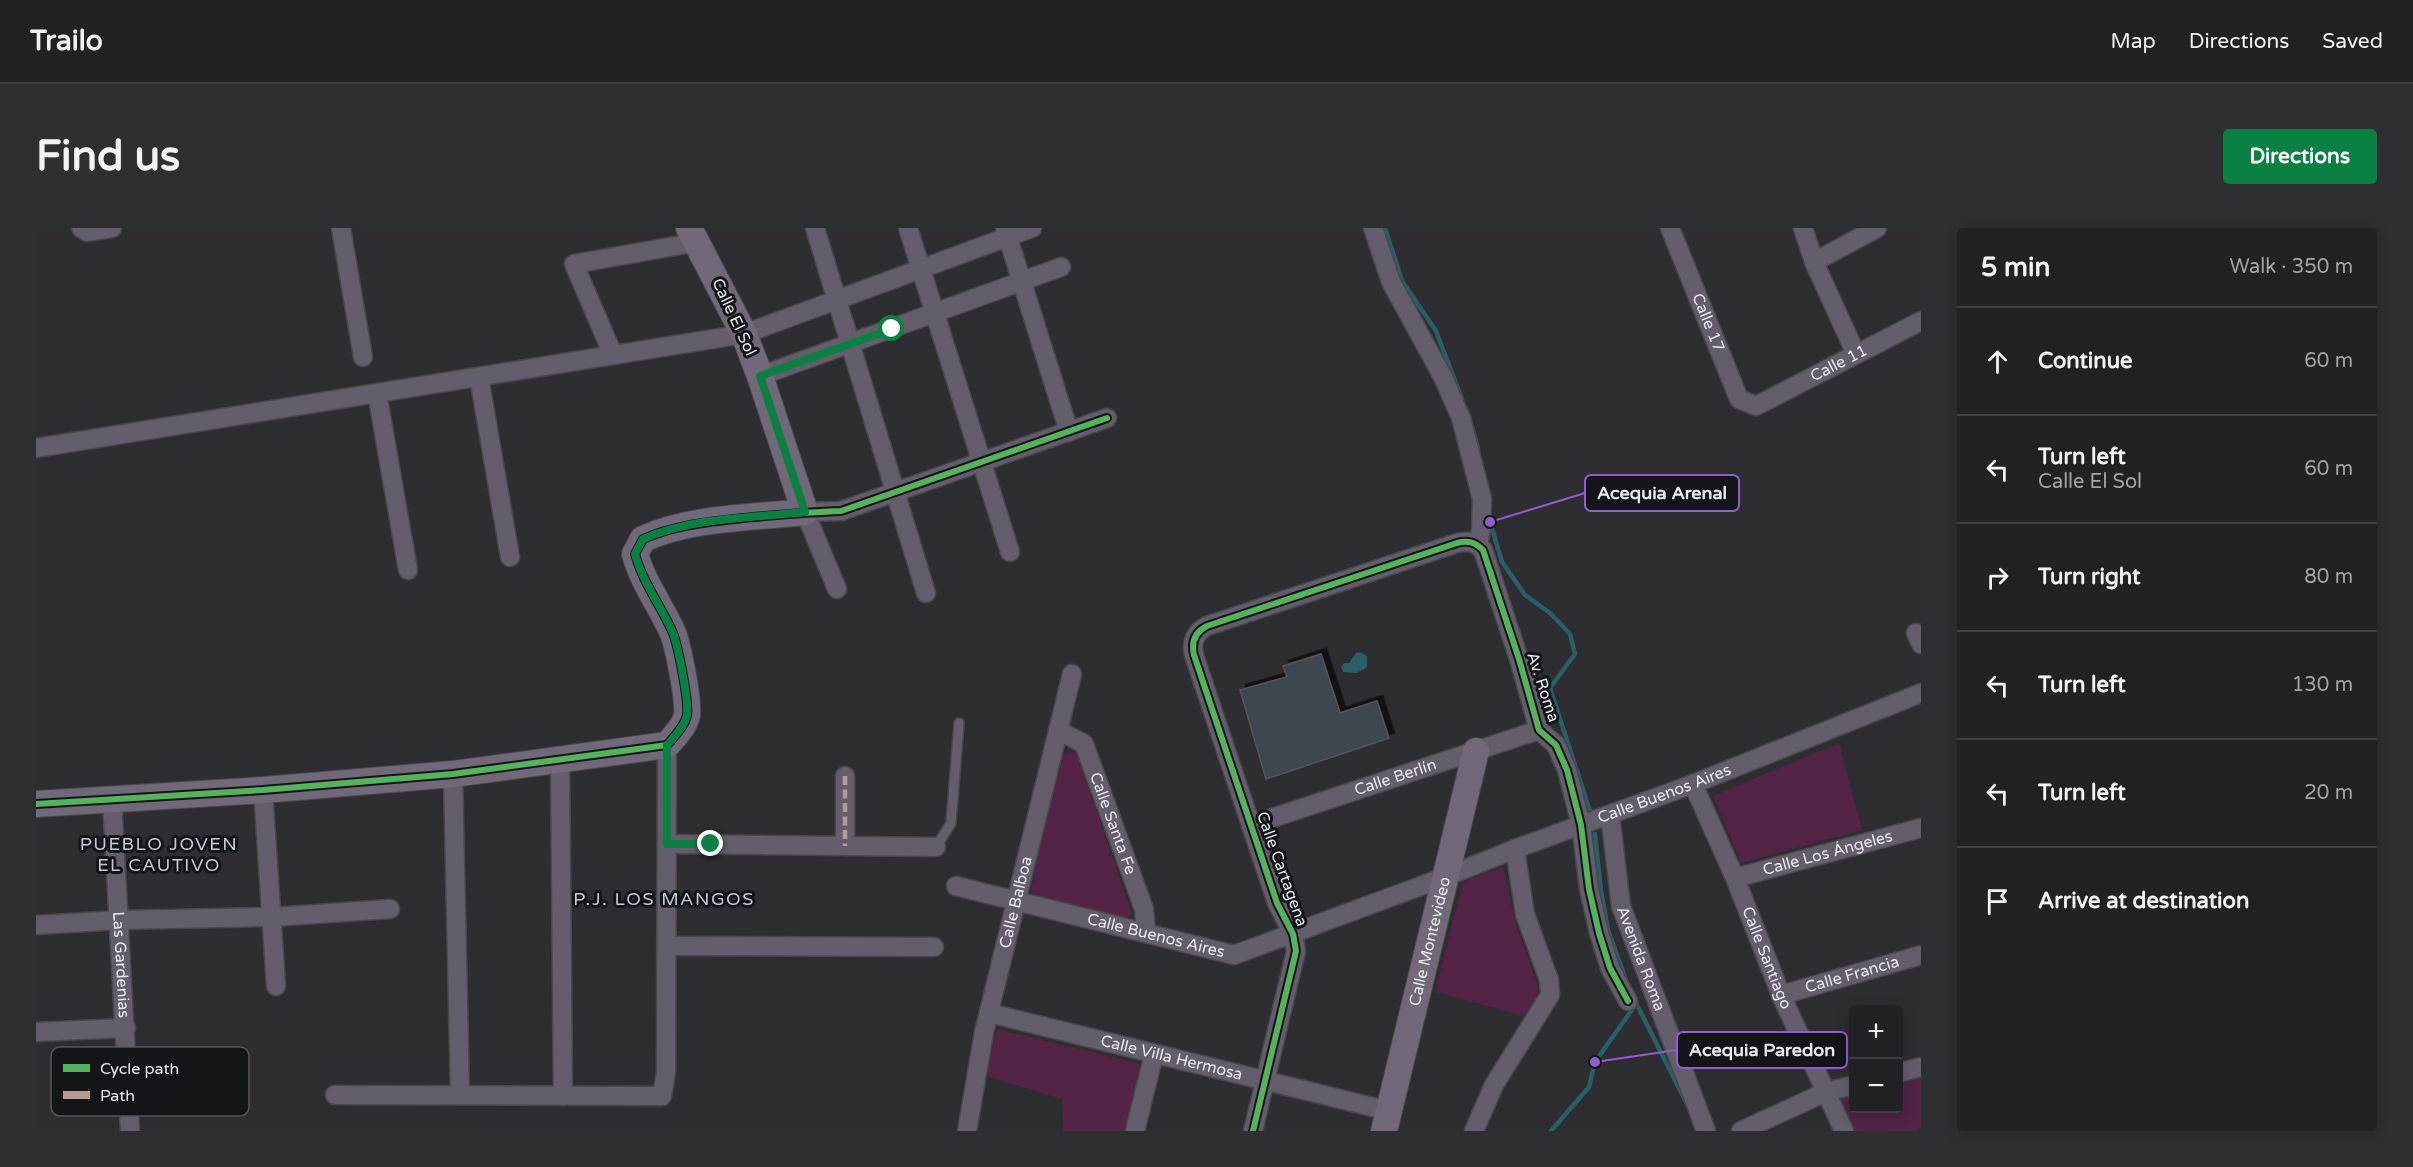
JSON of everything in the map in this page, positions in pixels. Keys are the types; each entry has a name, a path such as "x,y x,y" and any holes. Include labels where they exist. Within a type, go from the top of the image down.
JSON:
{"street":[{"path":"84,230 112,228"},
{"path":"341,228 363,357"},
{"path":"815,228 926,593"},
{"path":"908,228 1010,552"},
{"path":"36,448 744,334 920,268 1007,232 1032,228"},
{"path":"1373,228 1391,282 1443,377 1461,418 1482,500 1480,547"},
{"name":"Calle 17","path":"1670,228 1739,399 1756,406"},
{"path":"1803,228 1814,262 1856,354"},
{"path":"1814,262 1877,228"},
{"path":"1007,232 1068,432"},
{"path":"613,355 574,264 693,235"},
{"name":"Calle El Sol","path":"693,235 744,334 805,512"},
{"path":"760,376 1061,267"},
{"name":"Calle 11","path":"1756,406 1921,321"},
{"path":"478,377 510,557"},
{"path":"377,393 408,570"},
{"path":"36,804 263,790 453,774 667,745 677,735 687,716 684,685 674,635 641,574 635,554 643,539 656,533 697,523 805,512 841,511 1107,418"},
{"path":"805,512 837,589"},
{"name":"Calle Cartagena","path":"1253,1131 1296,951 1293,934 1277,903 1194,655 1195,636 1207,626 1456,543 1464,541 1480,547"},
{"name":"Av. Roma","path":"1480,547 1519,659 1539,730 1556,745 1567,770 1581,825 1589,889 1599,933 1610,968 1628,1001"},
{"name":"Calle Balboa","path":"969,1130 989,1013 1072,674"},
{"name":"Calle Buenos Aires","path":"956,886 1234,956 1693,784 1921,693"},
{"name":"Calle Santa Fe","path":"1058,730 1084,744 1144,909 1146,932"},
{"name":"Calle Berlín","path":"1251,825 1539,730"},
{"path":"335,1095 662,1096 666,1072 667,745"},
{"name":"Calle Montevideo","path":"1386,1121 1476,751"},
{"path":"560,758 563,1095"},
{"path":"453,774 460,1095"},
{"path":"845,776 845,846"},
{"name":"Calle Santiago","path":"1693,784 1735,878 1781,995 1844,1131"},
{"path":"263,790 276,986"},
{"name":"Las Gardenias","path":"112,800 127,1047"},
{"name":"Avenida Roma","path":"1610,815 1622,906 1706,1131"},
{"name":"Calle Los Ángeles","path":"1735,878 1921,828"},
{"path":"667,844 936,847"},
{"path":"1474,1131 1494,1085 1550,995 1549,980 1525,914 1515,849"},
{"path":"36,925 120,920 272,917 390,909"},
{"path":"667,946 934,947"},
{"name":"Calle Francia","path":"1781,995 1921,955"},
{"name":"Calle Villa Hermosa","path":"989,1013 1266,1081 1386,1121"},
{"path":"36,1032 126,1028"},
{"path":"1135,1131 1154,1054"},
{"path":"1903,1072 1921,1067"},
{"path":"1741,1131 1826,1092 1849,1086"},
{"name":"Las Gardenias","path":"129,1116 130,1131"}],"lane":[{"path":"936,847 951,824 959,723"}],"shaded area":[{"path":"1839,743 1862,830 1741,863 1713,796"},
{"path":"1076,752 1132,913 1128,919 1034,895 1031,890 1059,755"},
{"path":"1503,867 1516,925 1539,988 1535,1002 1524,1016 1435,992 1463,882"},
{"path":"997,1029 1137,1063 1142,1067 1124,1131 1063,1131 1062,1099 986,1076"},
{"path":"1921,1077 1921,1131 1850,1131 1838,1104 1839,1099 1849,1096 1849,1113 1903,1113 1903,1082"}],"water":[{"path":"1360,652 1367,656 1367,667 1357,673 1343,672 1341,667 1344,663 1349,663 1356,653"}],"building":[{"path":"1321,654 1340,713 1377,701 1389,738 1266,779 1240,690 1287,677 1283,666"}],"waterway":[{"path":"1385,228 1402,281 1436,331 1462,399"},
{"path":"1472,427 1478,448"},
{"path":"1489,518 1502,562 1525,595 1550,613 1570,634 1575,654 1550,688 1590,811"},
{"path":"1595,834 1608,930 1626,980"},
{"path":"1634,999 1687,1104"},
{"path":"1551,1131 1589,1087 1595,1062 1636,1004"}],"marked path":[{"path":"845,776 845,846"}],"cycle path":[{"path":"36,804 263,790 453,774 667,745 686,719 686,698 673,633 643,575 635,554 643,539 667,530 705,523 841,511 1107,418"},
{"path":"1253,1131 1296,951 1293,934 1277,903 1194,655 1195,638 1199,631 1207,626 1457,543 1471,542 1480,547 1483,550 1519,659 1539,730 1556,745 1567,770 1581,825 1589,889 1599,933 1610,968 1628,1001"}],"place":[{"name":"Acequia Arenal","path":"1490,522"},
{"name":"Acequia Paredon","path":"1595,1062"}],"district":[{"name":"PUEBLO JOVEN EL CAUTIVO","path":"159,854"},
{"name":"P.J. LOS MANGOS","path":"664,899"}],"route":[{"path":"711,844 667,844 667,745 677,735 687,716 684,685 674,635 641,574 635,554 643,539 656,533 697,523 805,512 760,376 892,329"}]}
